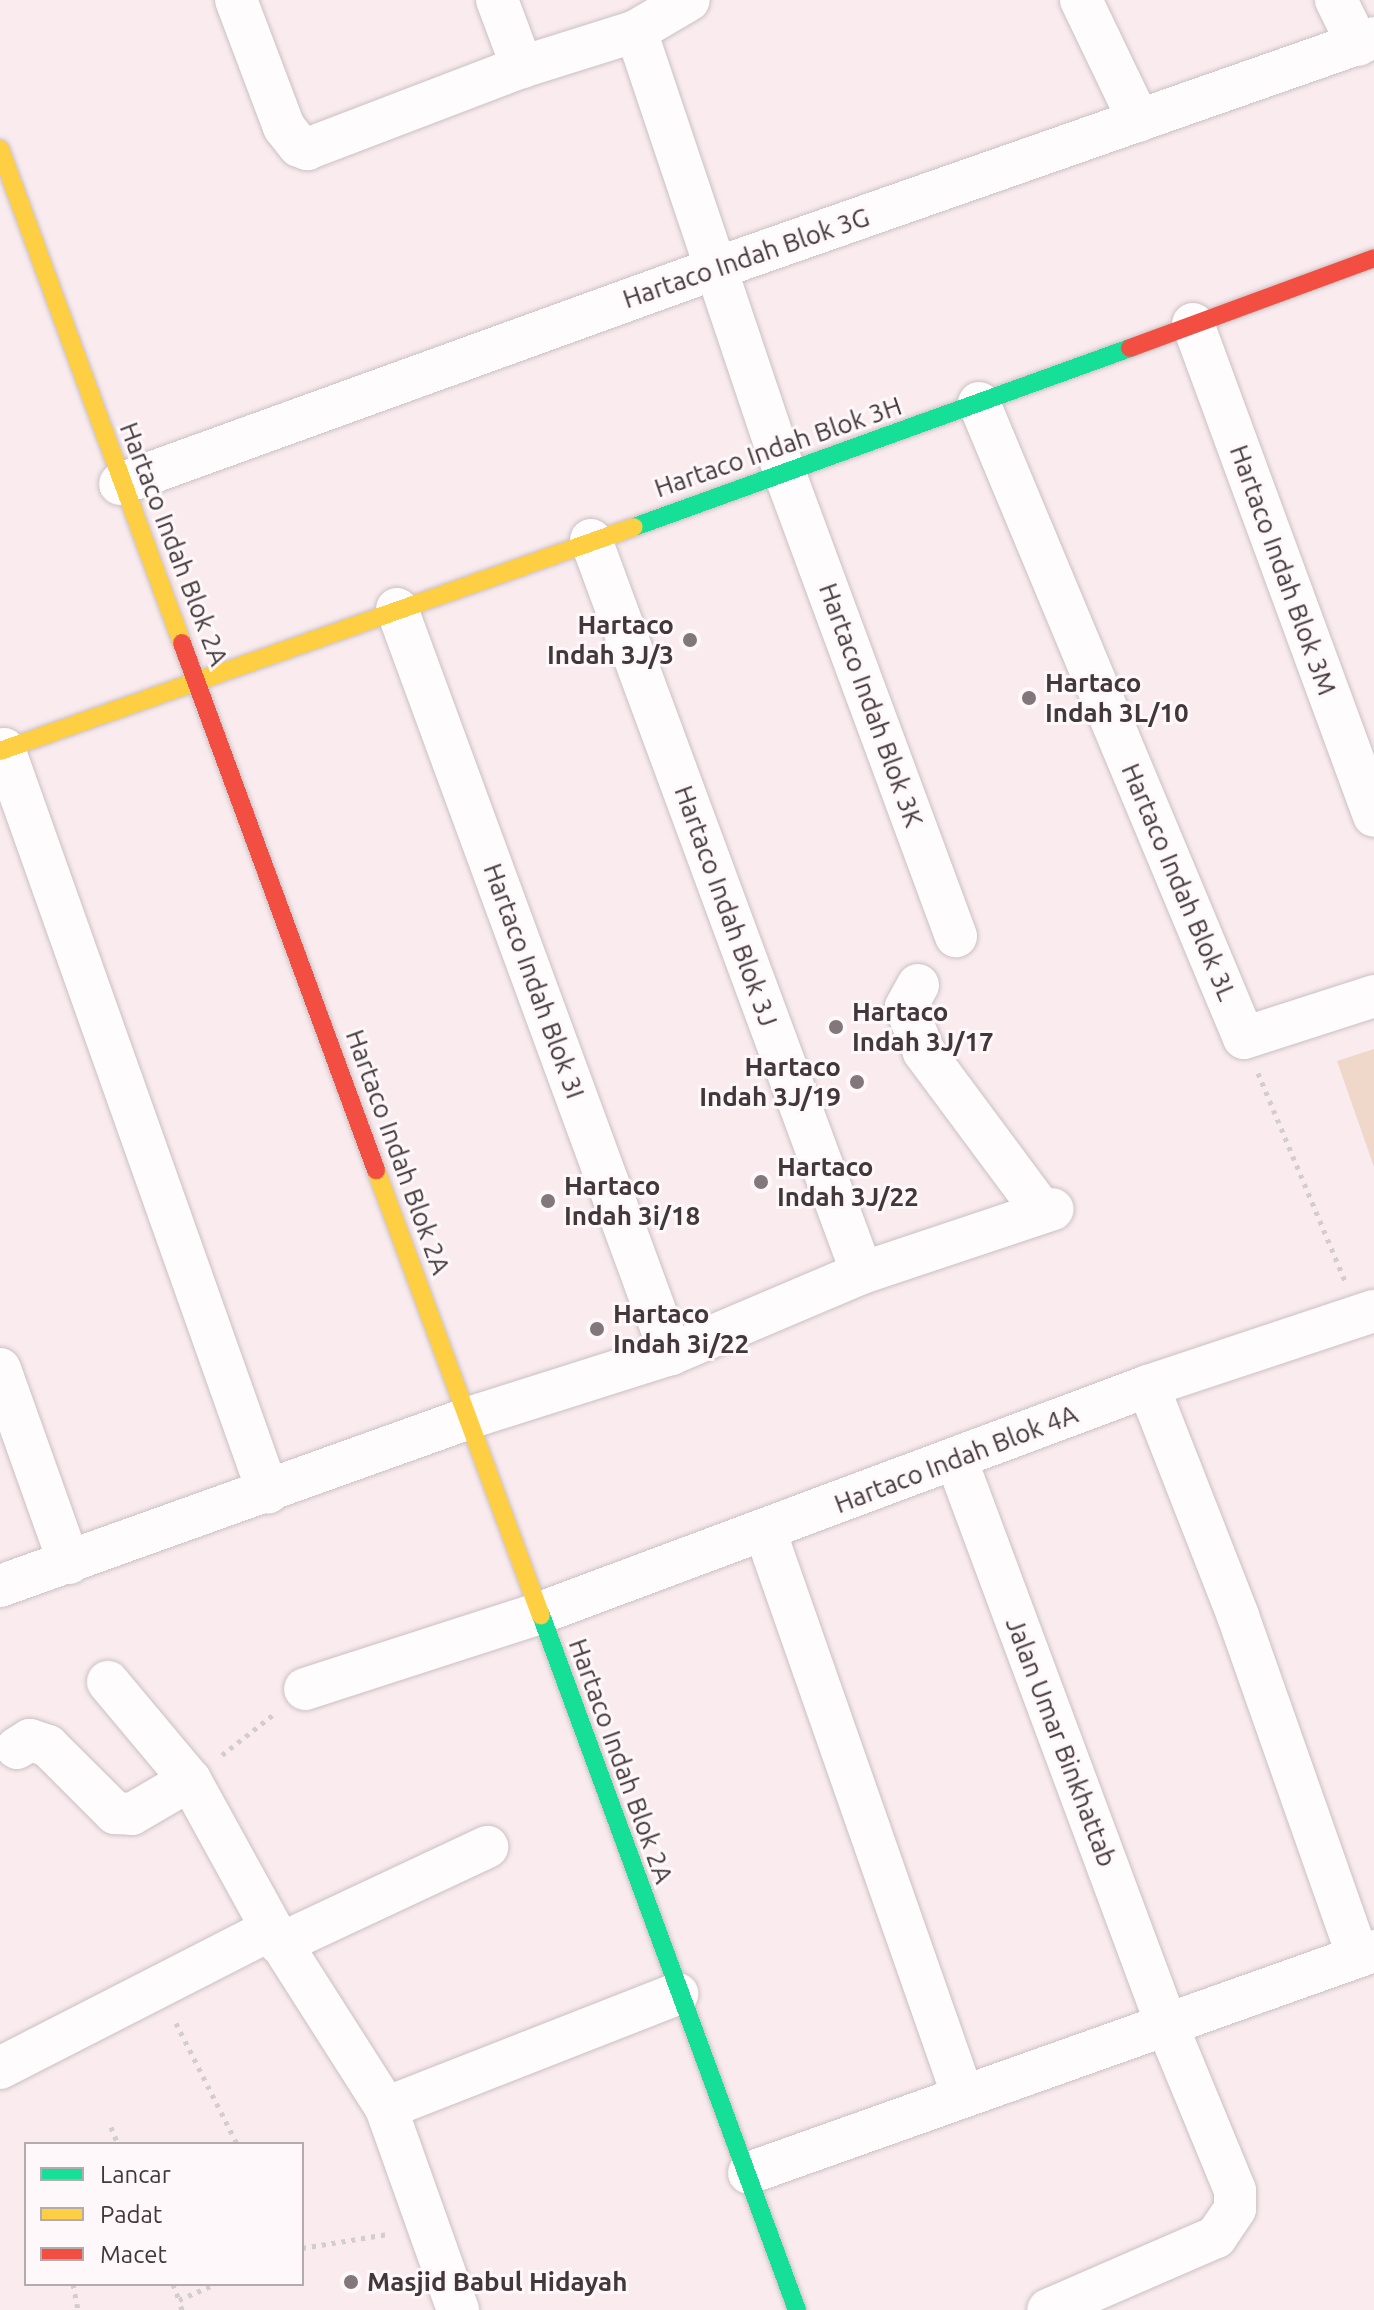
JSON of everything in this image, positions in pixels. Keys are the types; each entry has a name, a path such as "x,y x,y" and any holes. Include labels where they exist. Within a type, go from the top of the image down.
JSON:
{"street":[{"path":"236,0 284,127 307,149 522,67 636,31 689,0"},
{"path":"497,0 522,67"},
{"path":"1081,0 1139,121"},
{"path":"1336,0 1366,42"},
{"name":"Hartaco Indah Blok 3K","path":"636,31 785,474 956,936"},
{"name":"Hartaco Indah Blok 3G","path":"120,484 714,269 1366,42"},
{"name":"Hartaco Indah Blok 2A","path":"0,149 120,484 197,679 677,1994 749,2173 797,2310"},
{"name":"Hartaco Indah Blok 3H","path":"2,750 785,474 1374,258"},
{"name":"Hartaco Indah Blok 3M","path":"1193,324 1374,816"},
{"name":"Hartaco Indah Blok 3L","path":"979,403 1244,1038"},
{"name":"Hartaco Indah Blok 3J","path":"591,540 862,1273"},
{"name":"Hartaco Indah Blok 3I","path":"397,609 671,1354"},
{"path":"2,750 268,1492"},
{"path":"0,1586 469,1418 671,1354 862,1273 1048,1210 924,1052 906,1007 918,985"},
{"path":"1244,1038 1374,996"},
{"name":"Hartaco Indah Blok 4A","path":"305,1689 540,1613 1148,1386 1369,1325"},
{"path":"0,1369 69,1563"},
{"path":"749,2173 1366,1954 1148,1386"},
{"name":"Jalan Umar Binkhattab","path":"956,1459 1166,2023 1235,2190 1235,2209 1216,2237 1048,2310"},
{"path":"765,1531 963,2096"},
{"path":"108,1682 190,1780 276,1936 386,2108 458,2310"},
{"path":"17,1748 26,1740 39,1740 115,1813 132,1814 190,1780"},
{"path":"0,2068 157,1986 487,1847"},
{"path":"386,2108 677,1994"}],"path":[{"path":"1244,1038 1369,1325"},
{"path":"190,1780 305,1689"},
{"path":"157,1986 236,2142"},
{"path":"111,2127 117,2142"},
{"path":"304,2248 428,2228"},
{"path":"73,2286 78,2310"},
{"path":"174,2286 182,2310"},
{"path":"179,2300 210,2286"}],"shaded area":[{"path":"1374,1049 1374,1167 1337,1061"}],"traffic: fast":[{"path":"634,527 1130,348"},
{"path":"541,1615 797,2310"}],"traffic: slow":[{"path":"0,149 182,643"},
{"path":"0,751 634,527"},
{"path":"376,1170 541,1615"}],"traffic: jam":[{"path":"1130,348 1374,258"},
{"path":"182,643 376,1170"}],"place":[{"name":"Hartaco Indah 3J/3","path":"690,640"},
{"name":"Hartaco Indah 3L/10","path":"1029,698"},
{"name":"Hartaco Indah 3J/17","path":"836,1027"},
{"name":"Hartaco Indah 3J/19","path":"857,1082"},
{"name":"Hartaco Indah 3J/22","path":"761,1182"},
{"name":"Hartaco Indah 3i/18","path":"548,1201"},
{"name":"Hartaco Indah 3i/22","path":"597,1329"},
{"name":"Masjid Babul Hidayah","path":"351,2282"}]}
